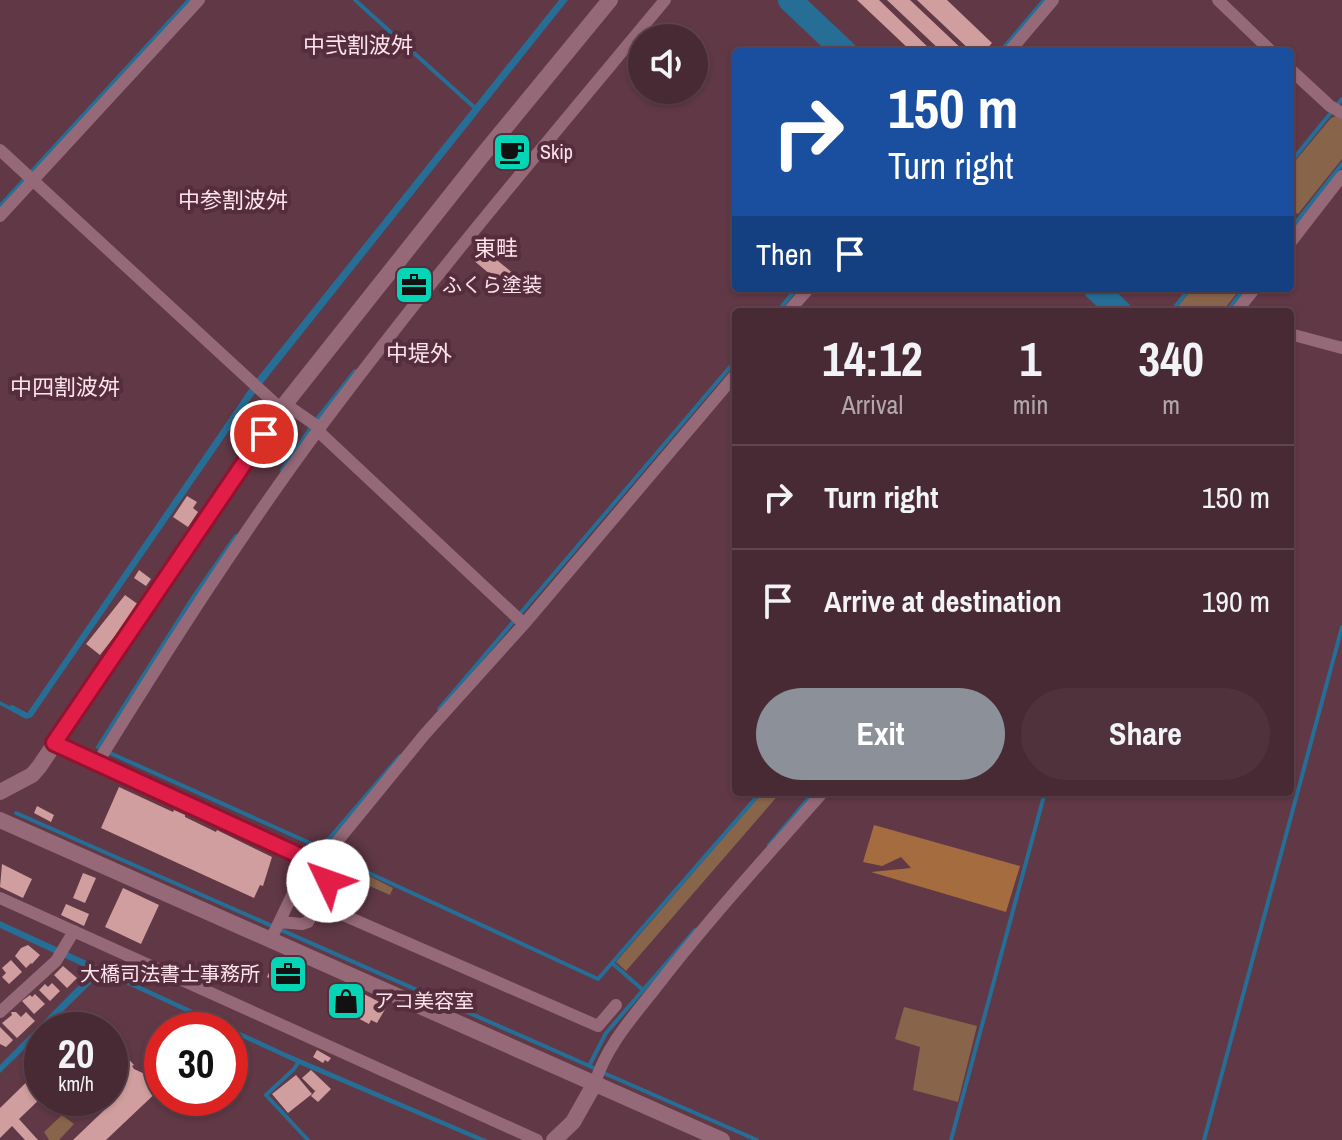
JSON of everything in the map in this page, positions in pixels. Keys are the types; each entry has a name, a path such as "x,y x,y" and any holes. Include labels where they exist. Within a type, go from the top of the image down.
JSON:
{"street":[{"path":"0,216 30,177 199,0"},
{"path":"0,792 32,775 283,407 610,0"},
{"path":"98,762 204,594 316,427 665,0"},
{"path":"1012,48 1053,0"},
{"path":"1218,0 1268,48"},
{"path":"1294,73 1336,110"},
{"path":"0,150 255,386 316,427 519,620"},
{"path":"1294,238 1342,176"},
{"path":"792,308 806,292"},
{"path":"1239,308 1252,292"},
{"path":"1294,335 1342,348"},
{"path":"276,930 321,858 519,620 732,379"},
{"path":"54,743 321,858 328,881 308,922 276,930"},
{"path":"554,1140 573,1122 618,1036 666,974 820,796"},
{"path":"0,820 276,930 595,1083 722,1140"},
{"path":"0,898 537,1140"},
{"path":"318,904 598,1026 616,1005"},
{"path":"0,1012 25,991 62,951 74,931"}],"shaded area":[{"path":"1336,116 1342,119 1342,159 1298,214 1294,212 1294,162"},
{"path":"1190,292 1238,292 1225,308 1176,308"},
{"path":"760,796 778,796 626,971 616,962"},
{"path":"874,825 1020,866 1006,912 871,872 911,868 901,857 882,866 863,862"},
{"path":"331,857 393,888 390,895 331,869 327,862"},
{"path":"904,1007 977,1026 958,1102 913,1090 920,1047 895,1039"},
{"path":"61,1116 74,1124 59,1140 49,1140 44,1132"}],"water":[{"path":"559,0 568,0 255,393 32,717 26,719 0,705 0,701 26,715 254,382"},
{"path":"0,921 197,1012 186,1012 102,973 62,1012 52,1012 93,971 0,928"},
{"path":"248,1035 488,1140 477,1140 248,1040"},
{"path":"24,1041 24,1049 0,1073 0,1065"}],"building":[{"path":"857,0 879,0 929,48 908,48"},
{"path":"887,0 910,0 961,48 938,48"},
{"path":"917,0 947,0 992,43 988,48 968,48"},
{"path":"513,137 518,141 520,138 529,146 507,169 497,159"},
{"path":"482,248 514,274 504,286 472,259"},
{"path":"416,273 425,281 412,296 402,288"},
{"path":"187,496 197,502 193,508 198,512 188,527 173,517"},
{"path":"139,570 151,579 146,586 134,578"},
{"path":"125,595 139,605 100,655 86,644"},
{"path":"119,787 272,857 263,886 260,885 254,898 101,828"},
{"path":"37,806 54,815 51,822 34,813"},
{"path":"2,864 32,879 23,898 0,887"},
{"path":"83,873 96,878 85,903 73,898"},
{"path":"123,888 159,905 141,944 105,927"},
{"path":"66,904 89,914 84,926 61,915"},
{"path":"28,945 40,955 26,968 15,956"},
{"path":"11,960 22,972 9,984 2,977 6,973 2,968"},
{"path":"273,964 292,973 286,986 267,977"},
{"path":"63,966 77,978 67,988 54,975"},
{"path":"52,983 60,991 50,1001 39,990 45,984 48,987"},
{"path":"342,987 360,995 350,1014 333,1006"},
{"path":"35,994 45,1004 36,1012 32,1012 22,1001 30,995"},
{"path":"364,994 387,1006 377,1023 371,1020 369,1024 352,1015"},
{"path":"11,1012 21,1017 24,1014 24,1031 17,1038 2,1023 12,1015"},
{"path":"0,1027 13,1040 6,1047 0,1044"},
{"path":"317,1050 331,1058 328,1062 325,1060 323,1063 313,1057"},
{"path":"128,1058 134,1069 144,1074 144,1104 106,1140 73,1140 98,1116 128,1116"},
{"path":"311,1070 331,1089 318,1102 311,1096 317,1089 315,1091 302,1078"},
{"path":"296,1075 312,1094 288,1113 272,1094"},
{"path":"24,1085 24,1114 19,1119 38,1140 25,1140 12,1126 0,1138 0,1108"}],"waterway":[{"path":"0,206 189,0"},
{"path":"355,0 475,108"},
{"path":"790,0 841,48"},
{"path":"1003,48 1044,0"},
{"path":"1294,158 1342,99"},
{"path":"1294,225 1342,164"},
{"path":"780,308 794,292"},
{"path":"1099,292 1116,308"},
{"path":"1174,308 1187,292"},
{"path":"1229,308 1242,292"},
{"path":"439,709 732,365"},
{"path":"282,470 355,371"},
{"path":"101,749 98,747 236,536"},
{"path":"1204,1140 1342,627"},
{"path":"12,707 29,716"},
{"path":"110,753 321,848 332,856 598,979 758,796"},
{"path":"321,848 400,756"},
{"path":"769,845 811,796"},
{"path":"951,1140 1044,796"},
{"path":"16,813 594,1068"},
{"path":"589,1066 606,1033 695,930"},
{"path":"612,963 643,990"},
{"path":"299,1061 266,1095 308,1140"},
{"path":"606,1074 757,1140"}],"place":[{"name":"Skip","path":"512,152"},
{"name":"ふくら塗装","path":"414,285"},
{"name":"大橋司法書士事務所","path":"288,974"},
{"name":"アコ美容室","path":"346,1001"}],"district":[{"name":"中弐割波舛","path":"358,45"},
{"name":"中参割波舛","path":"233,200"},
{"name":"東畦","path":"496,248"},
{"name":"中堤外","path":"419,353"},
{"name":"中四割波舛","path":"65,387"}],"route":[{"path":"264,434 54,743 309,860 326,871 328,881"}]}
